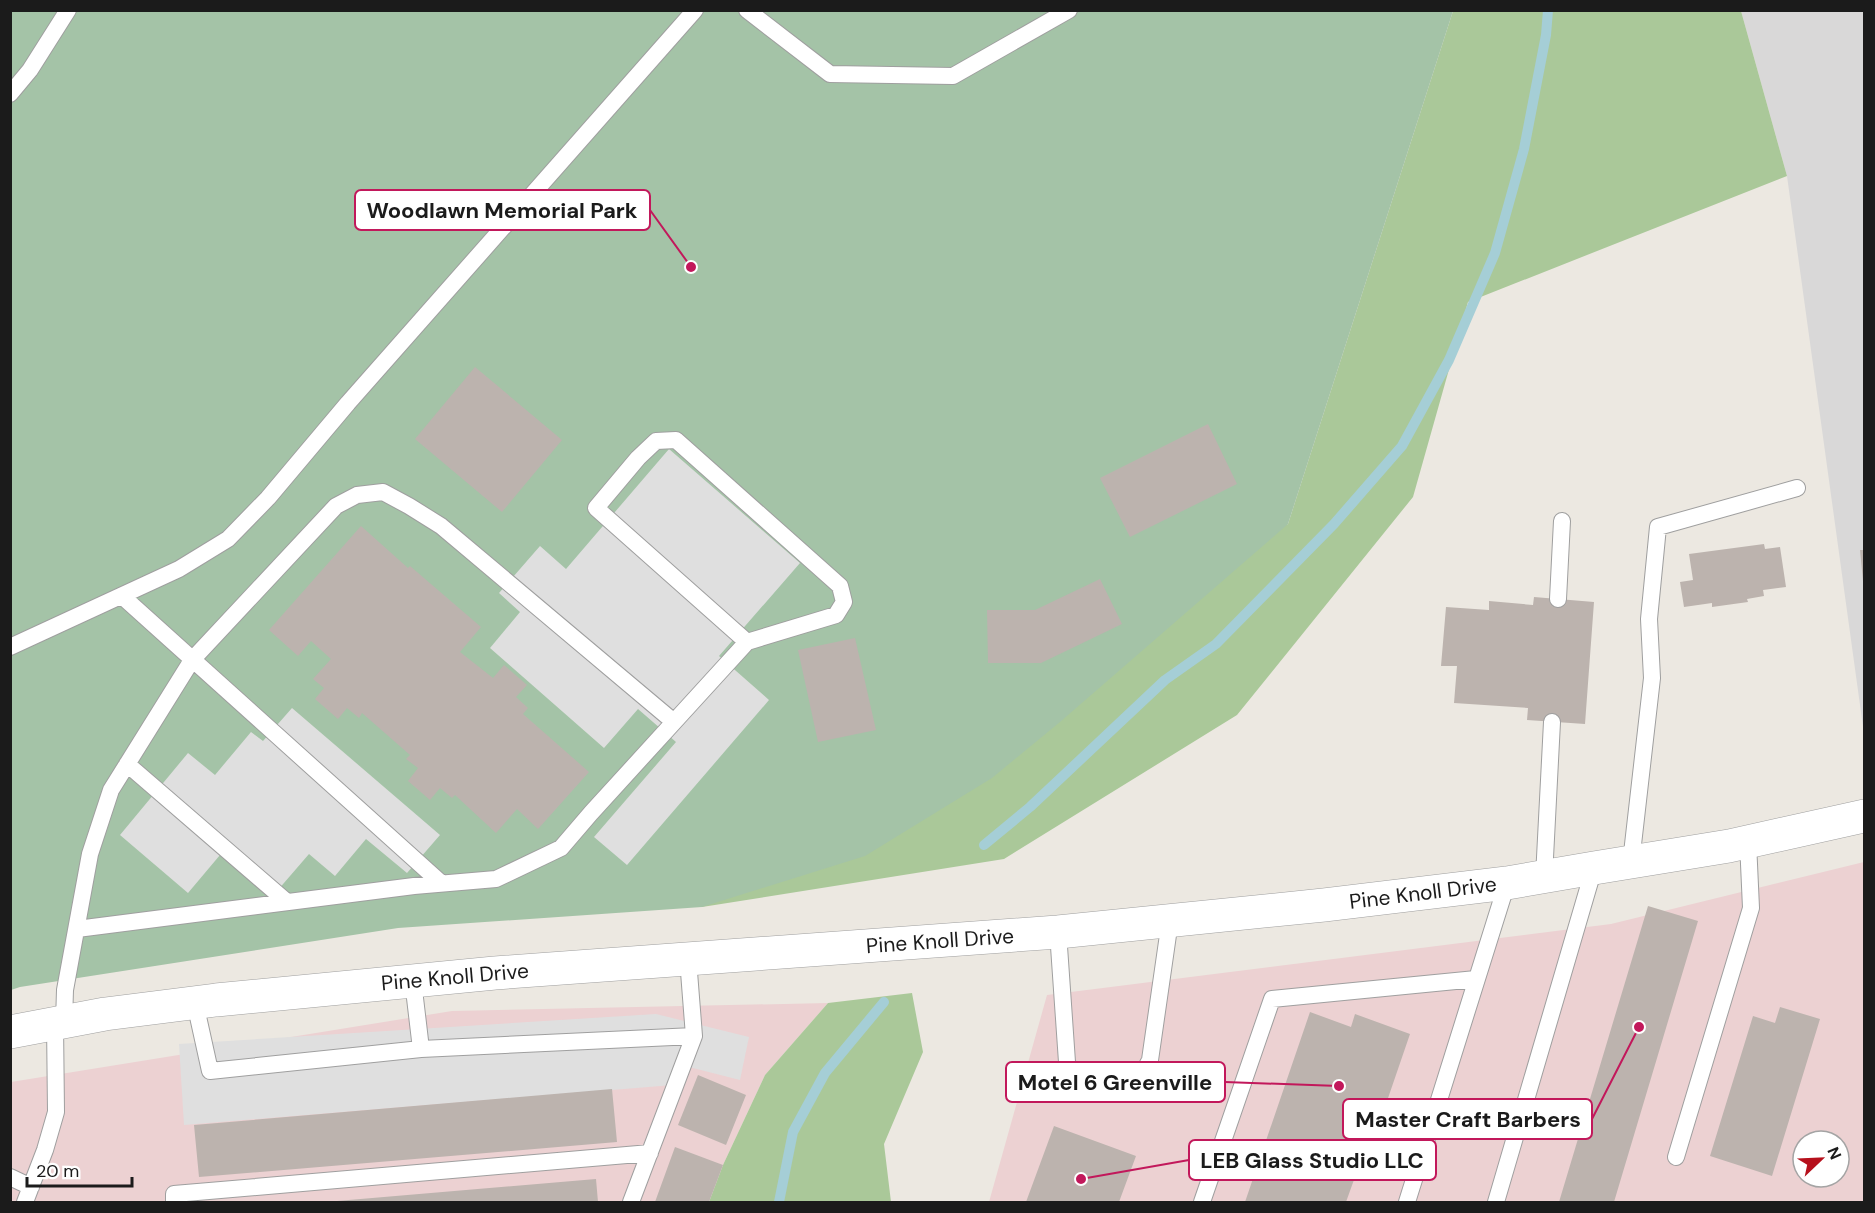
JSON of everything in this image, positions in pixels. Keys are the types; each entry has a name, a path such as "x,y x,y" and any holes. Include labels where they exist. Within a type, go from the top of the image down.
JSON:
{"street":[{"name":"Pine Knoll Drive","path":"10,1032 105,1014 195,1003 495,973 1058,933 1324,905 1508,883 1748,842 1864,816"}],"lane":[{"path":"10,94 30,70 68,10"},
{"path":"10,647 179,568 228,539 268,498 348,403 695,10"},
{"path":"747,10 830,74 953,76 1069,10"},
{"path":"77,929 441,883 496,879 561,848 747,642 836,615 844,602 840,586 676,440 656,441 596,508 747,642"},
{"path":"1631,862 1652,678 1649,619 1658,527 1797,488"},
{"path":"10,1177 28,1195 56,1112 59,1022 90,854 111,790 192,660 336,506 357,495 383,492 441,526 674,722"},
{"path":"1558,599 1562,521"},
{"path":"122,596 441,883"},
{"path":"1544,877 1552,722"},
{"path":"127,764 287,902"},
{"path":"1676,1157 1751,908 1748,842"},
{"path":"1496,1203 1594,868"},
{"path":"1407,1203 1508,883"},
{"path":"1058,933 1067,1062 1073,1078 1082,1085 1124,1090 1139,1081 1150,1060 1170,921"},
{"path":"631,1203 694,1035 688,959"},
{"path":"1202,1203 1272,999 1476,979"},
{"path":"413,981 421,1049"},
{"path":"195,1003 210,1071 421,1049 694,1035"},
{"path":"174,1203 174,1194 650,1153"}],"shaded area":[{"path":"1741,11 1864,11 1864,734 1787,176"},
{"path":"669,449 800,563 719,656 769,700 627,865 594,837 676,742 638,709 604,748 490,648 520,612 499,593 540,546 566,569"},
{"path":"292,708 440,835 407,873 366,839 335,876 309,854 271,898 220,855 188,893 120,835 188,753 215,775 251,732 263,741"},
{"path":"1864,862 1864,1202 989,1202 1047,995 1611,924"},
{"path":"828,1003 765,1075 723,1165 709,1202 11,1202 11,1082 452,1011"},
{"path":"656,1014 749,1037 740,1080 689,1067 685,1084 184,1125 179,1044"}],"green space":[{"path":"11,11 1453,11 1288,524 992,778 865,856 702,907 398,928 11,990"},
{"path":"1453,11 1741,11 1787,176 1468,302 1413,497 1237,715 1004,859 702,907 683,864 1288,524"},
{"path":"912,993 923,1052 884,1144 891,1202 709,1202 723,1165 765,1075 828,1003"}],"building":[{"path":"475,367 562,440 502,512 415,439"},
{"path":"1208,424 1237,484 1130,537 1100,478"},
{"path":"361,526 408,568 410,566 481,627 460,652 493,678 504,665 527,685 516,697 528,708 523,714 589,772 538,829 517,809 496,833 455,795 452,798 440,788 430,800 408,781 418,768 406,759 410,755 362,713 359,718 347,708 338,719 315,699 324,688 313,679 331,659 311,641 298,656 269,630"},
{"path":"1764,544 1765,549 1780,547 1786,587 1763,590 1764,596 1747,599 1748,602 1712,607 1712,603 1684,607 1680,582 1693,580 1689,554"},
{"path":"1860,550 1864,550 1864,581 1863,581"},
{"path":"1100,579 1122,624 1041,663 988,663 987,610 1035,610"},
{"path":"1534,597 1594,602 1585,724 1527,720 1528,708 1454,703 1457,666 1441,666 1446,607 1489,610 1489,601 1533,605"},
{"path":"855,638 876,730 818,742 798,650"},
{"path":"1648,906 1698,921 1614,1202 1559,1202"},
{"path":"1780,1007 1820,1019 1772,1176 1710,1156 1753,1016 1775,1023"},
{"path":"1310,1012 1351,1027 1355,1014 1410,1034 1374,1139 1369,1138 1346,1202 1245,1202"},
{"path":"698,1075 746,1095 726,1145 678,1125"},
{"path":"612,1089 617,1142 199,1177 194,1125"},
{"path":"1054,1126 1136,1156 1119,1202 1026,1202"},
{"path":"675,1147 723,1165 709,1202 655,1202"},
{"path":"596,1179 598,1202 337,1202 337,1201"}],"waterway":[{"path":"984,845 1030,807 1165,680 1216,644 1334,524 1402,446 1449,360 1495,253 1524,149 1546,35 1548,10"},
{"path":"779,1202 793,1132 825,1073 884,1002"}],"place":[{"name":"Woodlawn Memorial Park","path":"691,267"},
{"name":"Master Craft Barbers","path":"1639,1027"},
{"name":"Motel 6 Greenville","path":"1339,1086"},
{"name":"LEB Glass Studio LLC","path":"1081,1179"}]}
